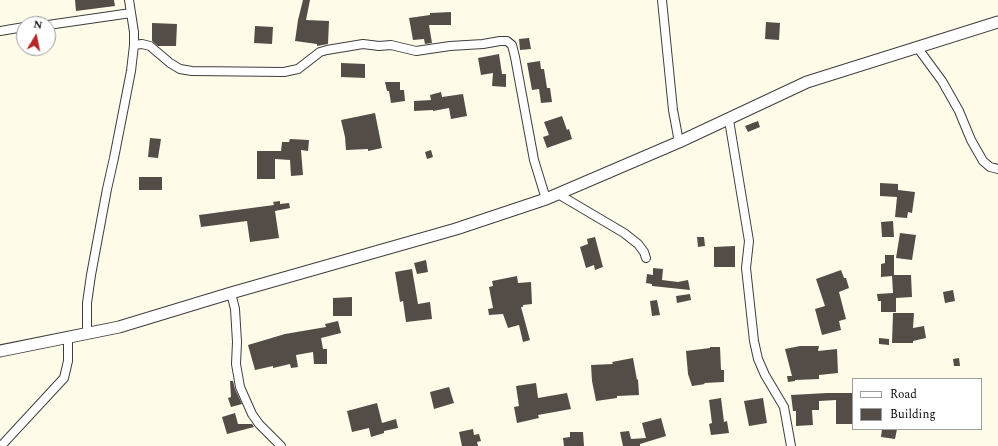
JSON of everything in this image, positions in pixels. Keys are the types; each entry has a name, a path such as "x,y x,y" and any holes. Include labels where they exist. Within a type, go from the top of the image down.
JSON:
{"street":[{"path":"88,334 87,303 91,275 131,71 134,32 129,0"},
{"path":"662,0 673,110 679,142"},
{"path":"56,24 131,13"},
{"path":"0,351 119,327 456,228 546,199 729,120 806,82 998,22"},
{"path":"0,31 16,28"},
{"path":"134,45 142,44 150,46 170,63 180,69 185,70 284,72 298,69 320,52 363,44 379,46 391,45 416,51 450,46 507,41 512,45 515,57 534,160 546,199"},
{"path":"917,47 942,81 959,111 971,140 983,161 990,167 998,169"},
{"path":"729,120 749,241 746,268 754,341 758,359 765,375 784,407 791,446"},
{"path":"558,194 624,233 638,244 644,252 646,258"},
{"path":"231,293 235,309 237,342 236,364 240,387 252,414 259,424 281,446"},
{"path":"1,446 64,378 68,361 68,338"}],"building":[{"path":"75,0 114,0 115,6 76,11"},
{"path":"303,0 310,0 306,20 329,21 328,44 317,46 317,44 295,41"},
{"path":"451,12 451,25 429,25 432,43 425,44 424,39 413,40 409,18 430,15 430,13"},
{"path":"766,22 780,23 779,40 765,39"},
{"path":"152,23 177,24 176,46 158,46 152,41"},
{"path":"255,26 273,27 272,44 254,43"},
{"path":"529,38 531,49 520,50 519,39"},
{"path":"499,54 502,74 506,74 506,87 492,86 493,73 481,75 478,58"},
{"path":"540,61 541,69 544,69 547,88 550,88 552,102 541,103 539,89 532,90 527,63"},
{"path":"341,63 365,64 365,78 341,77"},
{"path":"385,82 400,82 400,90 404,90 405,101 391,103 389,91 387,91"},
{"path":"441,92 442,97 463,94 467,116 451,119 449,108 433,111 414,111 414,101 431,100 430,95"},
{"path":"375,113 382,148 368,151 368,149 346,150 341,120"},
{"path":"562,116 567,130 569,129 572,139 547,148 543,137 549,135 544,122"},
{"path":"758,121 760,127 748,132 745,126"},
{"path":"150,138 161,139 158,158 148,157"},
{"path":"290,139 309,140 308,151 301,150 303,175 291,176 290,160 275,159 275,179 257,179 257,151 281,151 282,142 289,142"},
{"path":"431,150 433,157 427,159 425,152"},
{"path":"139,177 162,177 162,190 139,190"},
{"path":"880,183 898,184 898,190 915,192 912,213 908,212 907,218 895,217 897,197 880,196"},
{"path":"280,201 280,204 289,203 290,208 275,211 279,238 250,242 247,221 201,227 199,215 274,205 273,202"},
{"path":"893,221 894,237 882,237 881,222"},
{"path":"900,233 916,235 912,260 896,258"},
{"path":"595,237 603,267 595,270 594,265 586,268 580,247 588,244 587,239"},
{"path":"697,237 704,237 705,246 698,247"},
{"path":"735,246 735,267 714,267 714,247"},
{"path":"885,255 894,255 894,275 911,275 912,297 896,298 896,312 881,312 881,301 878,301 877,294 893,293 892,276 881,277 881,264 885,263"},
{"path":"426,260 428,272 417,274 414,263"},
{"path":"653,268 663,269 662,280 678,282 688,280 690,290 652,286 652,284 646,283 647,274 653,275"},
{"path":"412,269 418,304 430,302 432,319 406,322 403,301 400,302 395,272"},
{"path":"841,270 844,278 846,278 849,288 839,292 846,319 839,321 841,330 822,335 815,309 825,306 816,279"},
{"path":"517,276 518,283 531,282 532,304 523,305 523,307 521,307 530,340 523,342 519,325 508,328 503,314 489,315 488,309 493,308 489,287 493,286 492,281"},
{"path":"953,290 955,301 945,303 943,292"},
{"path":"690,294 691,300 677,303 676,296"},
{"path":"352,297 352,316 333,316 333,298"},
{"path":"657,300 660,315 652,316 650,301"},
{"path":"893,313 914,313 913,328 924,326 926,338 913,341 913,343 892,343"},
{"path":"338,321 341,333 321,338 323,349 327,349 327,364 314,364 313,352 296,355 298,367 291,368 290,364 255,370 248,345 285,334 326,327 325,324"},
{"path":"879,338 889,339 889,345 879,344"},
{"path":"800,346 819,346 818,351 837,349 838,373 819,375 819,379 795,380 788,382 787,376 792,376 785,349"},
{"path":"720,347 721,370 724,370 724,382 704,383 705,384 692,386 688,374 686,351"},
{"path":"633,358 637,380 638,379 639,395 617,396 617,398 596,401 592,381 591,365 613,364 612,362"},
{"path":"959,358 960,366 954,366 953,359"},
{"path":"230,381 233,381 242,404 231,407 228,398 231,397"},
{"path":"536,383 538,398 567,393 571,409 538,415 539,418 517,423 514,407 519,406 516,386"},
{"path":"449,387 454,403 434,409 430,392"},
{"path":"852,393 852,424 836,424 836,400 819,401 819,410 812,410 813,425 796,426 796,411 793,411 791,395"},
{"path":"721,398 724,422 727,421 729,433 711,435 709,424 712,423 709,400"},
{"path":"763,398 767,423 749,426 744,401"},
{"path":"377,403 382,423 396,419 398,428 384,431 384,433 371,437 369,428 352,432 347,411"},
{"path":"235,413 238,424 252,424 254,427 227,434 222,417"},
{"path":"661,418 666,436 640,444 640,446 623,446 620,432 629,431 631,439 646,438 642,423"},
{"path":"473,429 474,435 479,434 481,441 477,442 478,446 462,446 459,432"},
{"path":"882,430 897,430 895,439 881,437"},
{"path":"570,432 583,432 584,446 564,446 563,438 570,437"}]}
